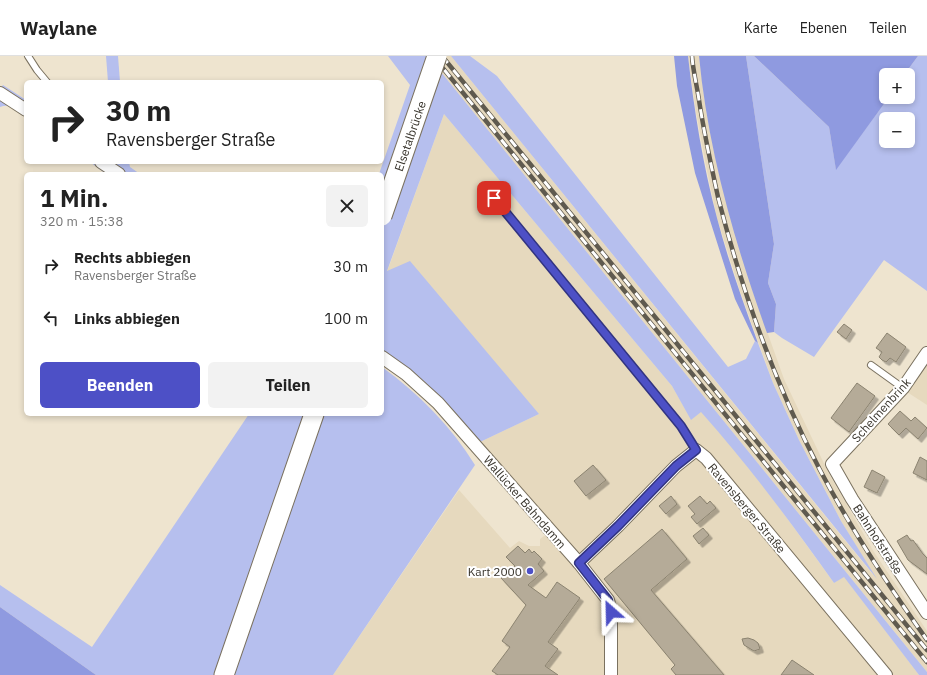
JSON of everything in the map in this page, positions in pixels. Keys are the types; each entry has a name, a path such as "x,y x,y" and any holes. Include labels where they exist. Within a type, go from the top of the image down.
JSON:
{"main road":[{"name":"Elsetalbrücke","path":"384,210 437,56"},
{"path":"224,675 313,419"}],"street":[{"path":"0,94 24,109"},
{"path":"104,164 116,172"},
{"name":"Schelmenbrink","path":"832,464 903,388 927,353"},
{"name":"Wallücker Bahndamm","path":"384,358 406,374 438,403 579,563 608,600 611,612 611,675"},
{"path":"579,563 618,526 676,466 696,450"},
{"name":"Ravensberger Straße","path":"696,450 706,458 886,675"},
{"name":"Bahnhofstraße","path":"832,464 865,519 927,613"}],"lane":[{"path":"28,56 45,80"},
{"path":"494,198 681,426 696,450"},
{"path":"871,365 903,388"}],"shaded area":[{"path":"106,56 118,56 120,80 108,80"},
{"path":"388,56 428,56 927,672 927,675 919,675 844,577 834,583 770,496 701,412 691,420 672,386 444,114 387,271 410,261 539,414 480,442 424,381 385,354 384,356 384,172 380,172 382,164 384,164 384,160 410,85"},
{"path":"428,56 451,56 874,576 841,521 799,440 773,383 740,291 717,218 696,112 688,56 699,56 706,111 717,165 753,292 784,379 829,474 874,552 927,631 927,672"},
{"path":"451,56 470,56 497,76 728,367 746,359 755,341 758,343 773,383 799,440 841,521 877,579"},
{"path":"674,56 688,56 693,97 707,178 721,234 741,297 758,343 755,341 735,299 695,173 677,86"},
{"path":"699,56 746,56 774,244 768,283 776,304 774,332 767,333 744,266 724,197 709,127"},
{"path":"746,56 754,56 829,127 836,169 884,104 915,104 915,68 909,68 918,56 927,56 927,291 884,260 814,357 774,332 776,304 768,283 774,244"},
{"path":"754,56 918,56 909,68 879,68 879,104 884,104 836,170 829,127"},
{"path":"3,85 24,99 24,114 17,109 8,106 0,107 0,89"},
{"path":"444,114 672,386 691,419 701,411 736,451 834,583 844,576 919,675 333,675 459,490 510,548 519,541 529,546 540,546 540,539 548,533 569,556 568,541 480,442 539,414 387,272"},
{"path":"93,164 129,164 130,167 137,172 103,172"},
{"path":"927,361 927,405 907,392"},
{"path":"384,368 409,388 445,424 456,437 475,465 333,675 96,675 0,607 0,585 92,647 248,416 384,416"},
{"path":"0,607 96,675 0,675"}],"building":[{"path":"844,324 852,330 846,339 837,332"},
{"path":"887,333 906,347 896,362 890,358 886,362 882,360 879,357 882,352 876,348"},
{"path":"857,383 875,396 849,432 831,418"},
{"path":"900,411 911,421 915,417 927,428 918,439 906,428 899,435 888,424"},
{"path":"920,457 927,461 927,480 913,473"},
{"path":"593,465 606,480 586,496 574,481"},
{"path":"872,470 885,477 877,493 864,487"},
{"path":"671,496 677,504 666,514 659,506"},
{"path":"700,496 707,504 710,501 716,508 697,524 691,517 695,514 688,506"},
{"path":"703,528 709,535 699,544 693,536"},
{"path":"662,529 687,559 651,590 724,675 676,675 671,669 675,665 604,579"},
{"path":"907,535 911,541 913,540 927,558 927,574 908,560 897,541"},
{"path":"518,546 525,553 529,549 532,553 534,551 542,559 538,564 544,571 528,585 546,598 557,582 580,598 548,642 558,649 545,666 558,675 498,675 492,671 510,647 502,641 526,605 501,578 515,566 506,557"},
{"path":"748,638 758,643 760,649 754,651 744,645 742,639"},
{"path":"792,660 814,675 781,675"}],"railway":[{"path":"433,56 927,662"},
{"path":"442,56 927,650"},
{"path":"692,56 710,161 727,232 749,302 774,371 788,404 820,470 844,514 898,599 927,640"}],"place":[{"name":"Kart 2000","path":"530,571"}],"route":[{"path":"494,198 681,426 696,450 676,466 618,526 579,563 608,600 611,612"}]}
